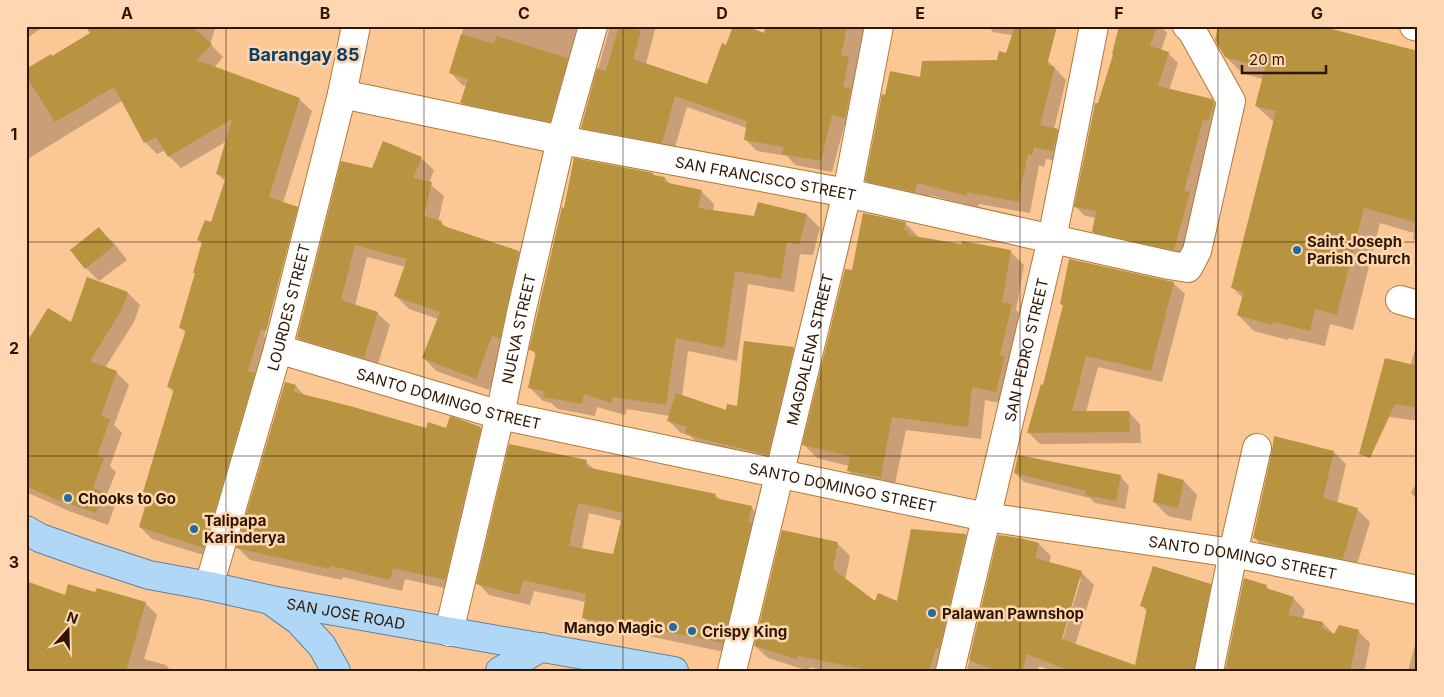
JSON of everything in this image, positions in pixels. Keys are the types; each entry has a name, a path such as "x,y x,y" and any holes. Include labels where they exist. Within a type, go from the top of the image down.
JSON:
{"main road":[{"name":"SAN JOSE ROAD","path":"26,530 40,538 149,574 271,600 674,671"},
{"path":"271,600 299,621 322,646 336,671"},
{"path":"500,671 542,647"}],"street":[{"name":"LOURDES STREET","path":"209,586 278,349 342,94 356,26"},
{"name":"NUEVA STREET","path":"449,632 500,416 521,314 561,140 593,26"},
{"name":"MAGDALENA STREET","path":"732,671 847,193 879,26"},
{"name":"SAN PEDRO STREET","path":"950,671 1052,239 1094,26"},
{"name":"SAN FRANCISCO STREET","path":"342,94 561,140 847,193 1188,268 1197,251 1231,101 1187,26"},
{"path":"1414,26 1418,27"},
{"name":"SANTO DOMINGO STREET","path":"278,349 500,416 986,517 1233,553 1418,590"},
{"path":"1208,671 1257,448"}],"building":[{"path":"85,26 192,26 212,44 197,60 300,98 269,197 298,207 266,331 261,329 248,371 255,373 204,548 139,527 149,494 143,492 174,389 167,387 186,330 179,328 202,242 197,240 205,220 211,222 226,177 216,174 232,119 168,157 156,137 144,143 114,87 55,122 26,76 26,69 90,33"},
{"path":"619,26 641,31 633,59 707,84 722,43 726,45 733,26 746,26 764,33 767,26 847,26 841,55 849,57 843,87 851,88 845,118 832,115 821,161 782,154 784,147 744,140 747,121 675,96 662,143 581,128 597,68 606,71"},
{"path":"1015,26 1057,26 1047,65 1055,67 1040,125 1058,129 1053,151 1034,147 1032,155 1028,154 1018,202 967,192 967,196 917,183 915,192 865,181 882,94 885,95 890,71 920,77 922,61 997,60 999,51 1006,53"},
{"path":"1119,26 1157,26 1150,46 1169,52 1158,86 1212,99 1214,102 1209,121 1203,120 1184,191 1190,192 1174,250 1092,232 1096,211 1074,207 1095,103 1098,103 1113,55"},
{"path":"1218,26 1320,26 1418,51 1418,223 1364,208 1337,315 1315,309 1310,331 1273,322 1272,325 1237,315 1244,292 1231,288 1276,111 1255,106 1265,68 1225,57 1215,40"},
{"path":"461,34 494,44 496,36 568,58 550,122 460,103 468,79 449,73"},
{"path":"383,141 422,157 413,178 432,182 424,216 442,221 441,225 519,251 500,339 492,336 476,379 422,358 440,312 394,296 407,259 355,245 341,300 378,312 364,358 297,338 341,161 372,168"},
{"path":"574,158 653,173 653,175 665,177 664,182 702,190 698,208 754,216 758,202 807,214 799,245 787,242 781,279 735,271 724,348 676,338 666,405 613,397 612,403 584,394 582,404 543,397 544,391 528,388 536,352 529,350 562,207 564,208"},
{"path":"863,213 906,222 904,230 909,231 908,235 961,244 962,241 1011,250 1002,302 1012,304 1000,355 1005,356 996,392 972,387 968,427 892,417 881,477 847,471 850,456 802,445 845,269 852,270"},
{"path":"99,227 114,246 85,269 70,250"},
{"path":"1069,259 1174,282 1151,371 1086,356 1072,411 1129,411 1130,432 1027,433 1041,384 1043,385 1063,305 1060,304"},
{"path":"87,277 128,292 122,309 90,361 117,371 101,416 110,419 97,456 104,458 93,488 103,492 96,513 55,499 26,486 26,343 48,308 71,322"},
{"path":"744,341 794,347 768,455 702,439 685,433 687,427 667,421 676,393 726,410 727,404 737,406"},
{"path":"1385,358 1418,366 1418,408 1395,404 1370,458 1359,454"},
{"path":"285,382 296,385 294,392 426,428 428,422 446,428 450,416 481,427 445,580 393,568 390,580 331,566 330,569 236,548"},
{"path":"1274,436 1334,451 1323,498 1358,508 1343,559 1291,549 1253,538"},
{"path":"509,444 587,460 586,467 716,494 715,498 752,506 748,522 752,523 723,643 613,621 613,623 582,618 586,594 523,580 519,595 476,584","holes":["578,503 623,513 613,554 569,546"]},
{"path":"1018,455 1121,475 1116,501 1085,495 1086,491 1014,473"},
{"path":"1158,473 1184,480 1178,508 1153,502"},
{"path":"911,529 966,534 939,649 936,648 929,671 873,671 798,656 797,659 754,646 782,530 838,542 833,569 875,601 878,593 897,601"},
{"path":"998,535 1039,543 1035,558 1082,571 1062,639 1135,665 1147,608 1140,606 1153,566 1211,584 1194,671 1070,671 1027,654 1022,671 998,671 969,660"},
{"path":"1244,578 1267,585 1266,588 1294,597 1288,615 1323,622 1322,628 1334,634 1339,625 1359,630 1350,671 1225,671"},
{"path":"26,581 65,595 68,584 95,592 97,588 146,602 126,671 26,671"}],"place":[{"name":"Saint Joseph Parish Church","path":"1297,250"},
{"name":"Chooks to Go","path":"68,498"},
{"name":"Talipapa Karinderya","path":"194,529"},
{"name":"Palawan Pawnshop","path":"932,613"},
{"name":"Mango Magic","path":"673,627"},
{"name":"Crispy King","path":"692,631"}],"district":[{"name":"Barangay 85","path":"304,54"}]}
